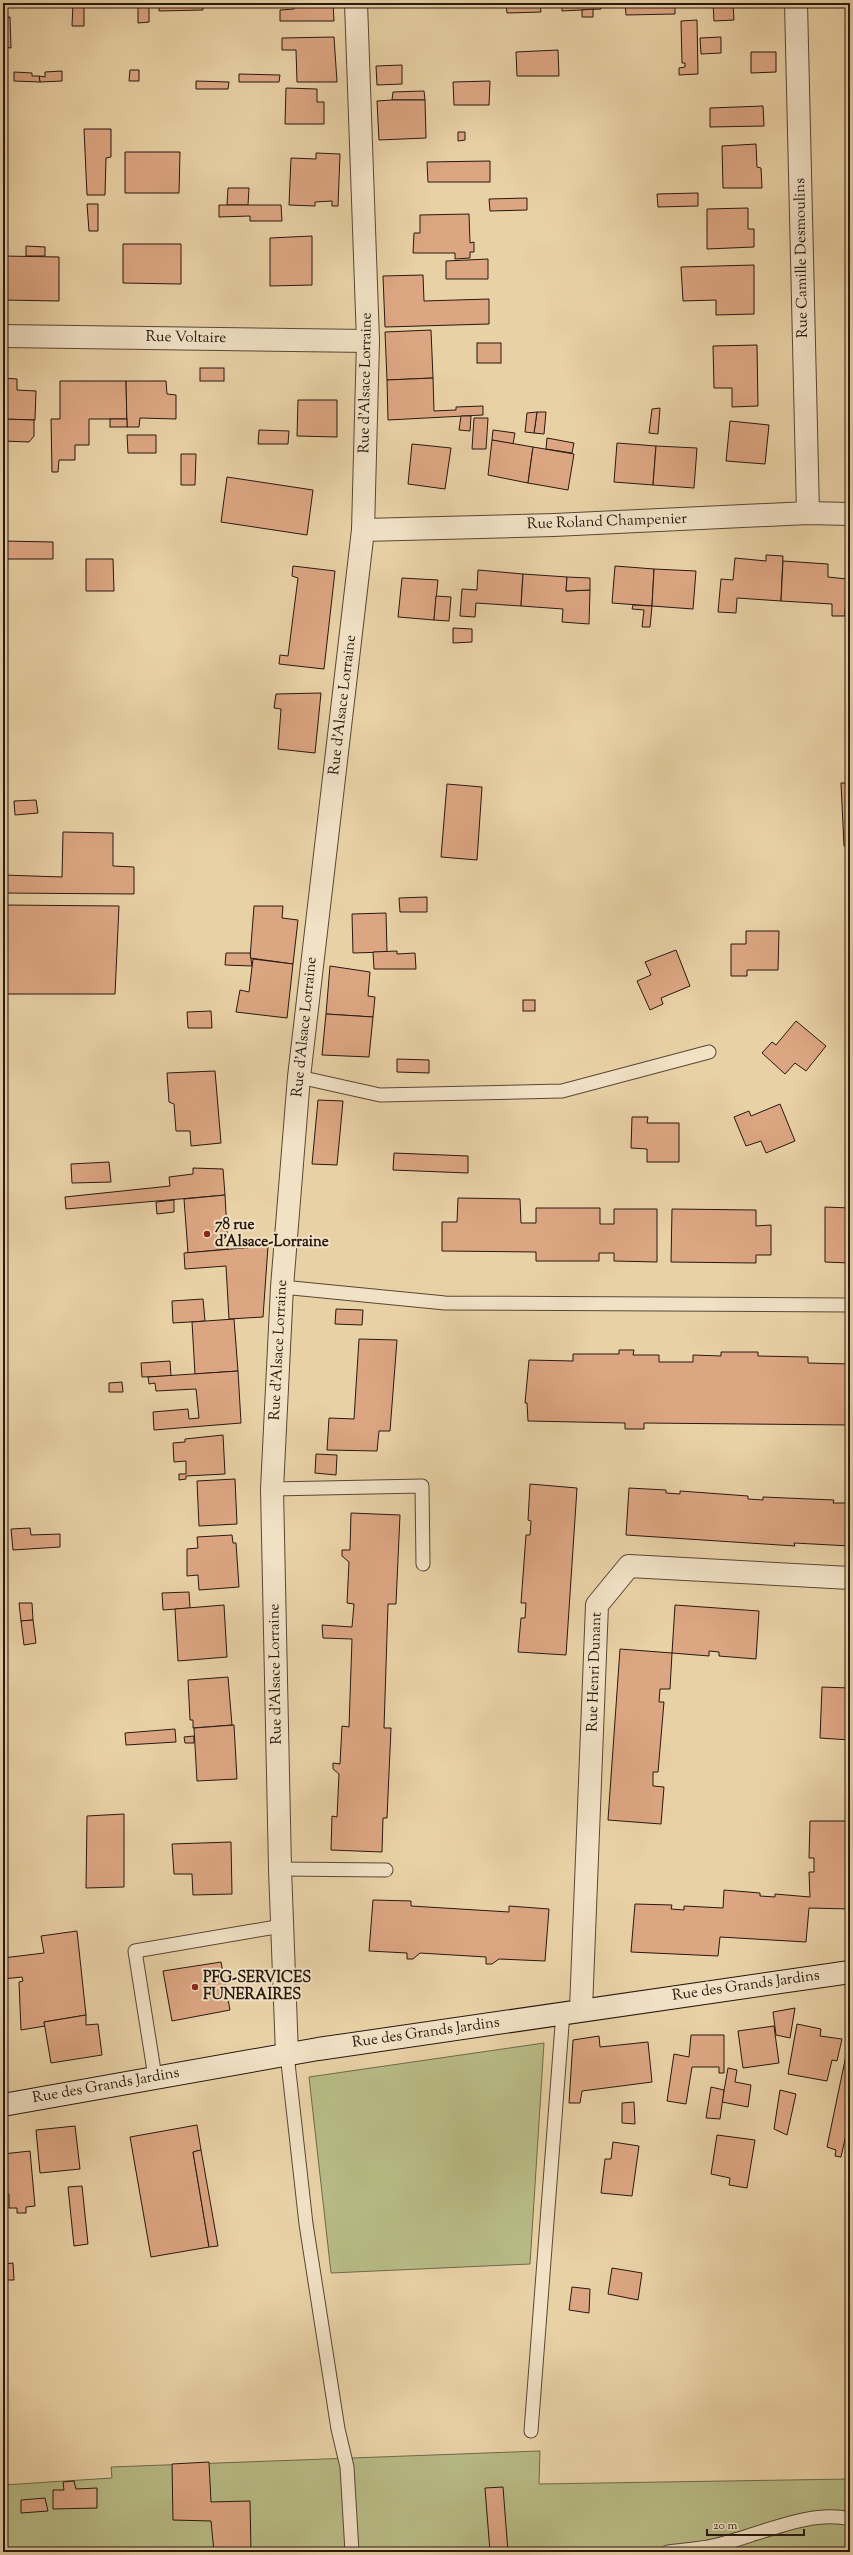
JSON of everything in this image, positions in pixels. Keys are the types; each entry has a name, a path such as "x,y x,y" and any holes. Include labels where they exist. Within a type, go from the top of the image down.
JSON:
{"street":[{"name":"Rue d'Alsace Lorraine","path":"288,2054 280,1869 272,1489 282,1287 299,1077 363,530 368,341 356,3"},
{"name":"Rue Camille Desmoulins","path":"796,3 808,513"},
{"name":"Rue Voltaire","path":"3,336 368,341"},
{"name":"Rue Roland Champenier","path":"363,530 554,525 808,513 850,514"},
{"name":"Rue Henri Dunant","path":"572,2011 597,1605 629,1566 850,1578"},
{"name":"Rue des Grands Jardins","path":"3,2105 288,2054 572,2011 850,1972"}],"lane":[{"path":"299,1077 380,1095 562,1091 709,1052"},
{"path":"282,1287 445,1303 850,1305"},
{"path":"272,1489 422,1486 423,1564"},
{"path":"280,1869 386,1870"},
{"path":"155,2077 135,1951 282,1926"},
{"path":"531,2431 572,2011"},
{"path":"288,2054 306,2224 338,2429 347,2467 352,2552"},
{"path":"668,2552 716,2545 790,2523 836,2515 850,2519"}],"green space":[{"path":"544,2043 530,2264 331,2273 309,2077"},
{"path":"540,2451 539,2484 850,2479 850,2552 3,2552 3,2485 112,2478 111,2467"}],"building":[{"path":"73,3 84,3 84,26 72,26"},
{"path":"159,3 203,3 203,10 159,11"},
{"path":"293,3 333,3 334,21 280,21 280,10 294,9"},
{"path":"506,3 540,3 541,12 507,13"},
{"path":"562,3 601,3 601,9 562,11"},
{"path":"625,3 675,3 675,14 626,15"},
{"path":"713,3 733,3 734,20 714,21"},
{"path":"138,4 149,4 149,22 138,23"},
{"path":"593,9 593,17 582,17 582,10"},
{"path":"848,14 850,14 849,84"},
{"path":"3,17 10,17 11,48 3,47"},
{"path":"697,20 698,74 679,75 679,68 685,67 685,63 682,63 681,21"},
{"path":"334,37 337,82 297,82 296,50 282,50 282,38"},
{"path":"721,37 721,53 701,54 700,38"},
{"path":"558,50 559,76 517,76 516,52"},
{"path":"751,52 776,52 776,72 751,73"},
{"path":"402,65 402,84 377,85 376,66"},
{"path":"130,70 139,70 139,81 129,81"},
{"path":"62,71 62,81 40,82 39,76 45,77 45,72"},
{"path":"14,72 32,73 32,76 39,76 40,82 14,81"},
{"path":"239,74 280,75 279,82 239,82"},
{"path":"196,81 229,82 228,89 196,89"},
{"path":"490,81 489,105 454,105 453,82"},
{"path":"286,88 317,89 317,102 324,102 324,124 285,124"},
{"path":"424,91 425,100 392,100 393,92"},
{"path":"425,100 426,138 379,140 377,101"},
{"path":"763,106 764,126 710,127 710,108"},
{"path":"84,129 111,129 111,157 106,158 105,195 87,195"},
{"path":"458,132 465,132 465,140 458,141"},
{"path":"756,144 757,167 761,168 762,188 723,188 722,146"},
{"path":"125,152 180,152 179,193 125,193"},
{"path":"316,153 340,154 338,206 332,206 332,201 315,202 315,206 289,205 291,158 316,159"},
{"path":"490,161 490,182 428,182 427,162"},
{"path":"228,188 249,188 248,205 227,205"},
{"path":"846,192 850,192 850,233 847,233"},
{"path":"698,193 698,206 658,207 657,194"},
{"path":"527,198 527,210 490,211 489,199"},
{"path":"87,204 98,204 98,231 89,231"},
{"path":"219,205 281,205 282,221 250,221 250,216 219,217"},
{"path":"748,208 748,229 754,229 754,247 707,249 707,209"},
{"path":"469,214 470,243 474,242 474,252 470,252 470,258 455,259 455,253 413,253 414,233 420,233 420,215"},
{"path":"312,236 312,285 270,286 270,238"},
{"path":"123,244 181,244 181,284 123,283"},
{"path":"26,246 45,247 45,256 26,256"},
{"path":"3,256 59,257 59,301 3,300"},
{"path":"488,259 488,279 446,279 446,261"},
{"path":"754,265 754,314 716,315 716,300 683,301 681,267"},
{"path":"423,275 424,301 489,299 489,324 385,327 383,276"},
{"path":"431,330 433,378 387,380 385,332"},
{"path":"477,343 501,343 501,363 477,363"},
{"path":"757,345 758,406 732,407 732,388 714,388 713,346"},
{"path":"200,368 224,368 224,381 200,381"},
{"path":"3,378 17,379 17,390 36,391 35,420 3,419"},
{"path":"433,378 434,411 456,410 456,407 483,406 483,415 388,420 387,380"},
{"path":"60,381 126,381 127,419 89,419 89,445 75,445 75,460 59,460 58,472 52,472 51,419 60,419"},
{"path":"126,381 166,381 167,394 176,395 176,419 140,418 139,427 127,427"},
{"path":"298,400 337,400 337,437 297,436"},
{"path":"660,408 658,434 649,433 652,409"},
{"path":"537,412 546,412 544,434 534,433"},
{"path":"537,412 534,433 525,432 527,413"},
{"path":"461,416 471,416 470,431 459,430"},
{"path":"474,418 488,418 486,449 472,449"},
{"path":"3,419 34,420 34,436 29,442 3,441"},
{"path":"110,419 127,419 127,427 110,427"},
{"path":"730,421 769,425 765,464 726,461"},
{"path":"259,430 289,431 288,444 258,444"},
{"path":"493,430 515,433 513,444 492,440"},
{"path":"127,435 156,435 156,453 128,453"},
{"path":"547,438 574,443 572,453 546,449"},
{"path":"492,440 533,447 528,483 488,475"},
{"path":"617,443 656,446 653,485 614,482"},
{"path":"412,444 451,448 445,489 408,484"},
{"path":"656,446 697,448 694,488 653,485"},
{"path":"533,447 574,454 568,490 528,483"},
{"path":"181,454 196,454 195,485 181,485"},
{"path":"227,477 313,490 307,535 221,522"},
{"path":"3,541 53,542 53,559 3,559"},
{"path":"766,555 783,556 781,601 737,598 736,613 718,612 721,579 733,580 735,558 766,561"},
{"path":"86,559 113,559 114,591 86,591"},
{"path":"783,561 828,564 828,577 847,579 845,616 832,616 832,604 781,601"},
{"path":"293,566 335,571 324,669 279,664 280,655 288,656 298,578 292,576"},
{"path":"615,566 654,569 652,606 612,603"},
{"path":"654,569 696,571 693,609 652,606"},
{"path":"478,570 523,574 521,606 476,603 475,617 460,616 462,589 477,590"},
{"path":"523,574 567,577 566,591 590,590 589,624 562,622 563,609 521,606"},
{"path":"567,577 590,578 590,590 566,591"},
{"path":"402,578 438,580 434,620 398,617"},
{"path":"847,579 850,579 850,614 845,614"},
{"path":"436,596 451,597 449,621 434,620"},
{"path":"633,605 652,606 650,627 642,627 644,610 632,609"},
{"path":"453,628 472,629 472,642 453,643"},
{"path":"321,693 315,753 278,749 281,709 274,708 276,694"},
{"path":"841,783 850,783 850,846 844,846"},
{"path":"447,784 482,787 477,860 441,857"},
{"path":"36,800 38,813 15,815 14,801"},
{"path":"63,832 113,833 113,866 134,867 134,894 3,893 3,875 62,877"},
{"path":"427,897 427,912 400,912 399,898"},
{"path":"3,905 119,906 115,994 3,994"},
{"path":"254,906 283,906 282,918 298,920 293,964 250,958"},
{"path":"386,913 387,952 353,953 352,914"},
{"path":"746,931 779,931 778,970 747,970 747,976 731,976 731,944 746,944"},
{"path":"676,950 690,986 661,998 663,1004 650,1010 637,981 651,975 645,962"},
{"path":"397,951 397,954 415,953 416,969 374,969 373,952"},
{"path":"226,953 250,953 252,966 225,965"},
{"path":"253,959 293,964 287,1018 236,1012 240,990 249,992"},
{"path":"330,966 370,972 368,996 375,997 373,1017 326,1014"},
{"path":"523,1000 535,1000 535,1011 523,1011"},
{"path":"211,1011 212,1028 188,1028 187,1012"},
{"path":"326,1014 373,1017 369,1057 322,1055"},
{"path":"796,1021 826,1046 806,1071 795,1063 785,1074 762,1053 772,1042 776,1045"},
{"path":"397,1059 429,1060 429,1073 397,1072"},
{"path":"215,1071 221,1143 191,1146 190,1131 176,1131 174,1104 169,1102 167,1073"},
{"path":"318,1100 343,1101 337,1165 312,1164"},
{"path":"780,1104 795,1141 766,1153 761,1141 746,1146 734,1117 749,1111 751,1116"},
{"path":"632,1117 648,1117 647,1123 679,1123 679,1162 647,1162 647,1149 631,1148"},
{"path":"394,1153 468,1156 468,1173 393,1170"},
{"path":"109,1162 111,1182 72,1183 71,1164"},
{"path":"193,1168 223,1169 225,1195 66,1209 65,1197 170,1186 169,1177 193,1174"},
{"name":"78 rue d'Alsace-Lorraine","path":"225,1195 228,1249 188,1253 184,1199"},
{"path":"458,1198 520,1199 521,1223 536,1223 536,1208 600,1208 600,1224 614,1224 614,1209 657,1209 657,1262 614,1261 614,1253 599,1253 599,1261 536,1261 536,1252 442,1251 442,1222 457,1222"},
{"path":"174,1200 174,1212 157,1214 156,1202"},
{"path":"825,1207 850,1208 850,1263 825,1262"},
{"path":"672,1209 756,1210 756,1226 771,1225 771,1255 756,1255 756,1263 671,1262"},
{"path":"268,1246 263,1317 229,1319 226,1266 185,1269 184,1253"},
{"path":"203,1299 205,1321 173,1323 172,1301"},
{"path":"336,1309 363,1310 362,1325 335,1324"},
{"path":"234,1319 238,1371 195,1374 192,1322"},
{"path":"359,1339 397,1340 390,1431 379,1431 377,1451 327,1450 329,1418 354,1419"},
{"path":"619,1350 634,1350 633,1355 659,1355 659,1362 693,1362 693,1355 721,1356 721,1352 758,1352 758,1356 808,1357 808,1363 850,1364 850,1425 644,1423 644,1429 625,1429 625,1423 528,1421 527,1403 525,1403 529,1360 573,1361 573,1354 619,1354"},
{"path":"170,1361 171,1376 142,1377 141,1363"},
{"path":"238,1371 241,1423 154,1430 153,1412 188,1409 189,1419 199,1418 196,1389 156,1391 155,1383 149,1384 148,1377"},
{"path":"122,1382 123,1392 109,1392 109,1383"},
{"path":"223,1435 225,1474 186,1476 186,1479 179,1480 179,1474 186,1474 186,1461 174,1462 173,1443 185,1442 185,1439"},
{"path":"316,1454 337,1455 336,1475 315,1473"},
{"path":"235,1479 237,1524 199,1526 197,1481"},
{"path":"530,1484 577,1488 566,1655 518,1652 521,1618 525,1618 526,1603 521,1603 526,1535 530,1535 531,1521 528,1520"},
{"path":"629,1488 666,1490 666,1493 680,1494 680,1491 748,1496 748,1499 763,1500 763,1497 834,1500 833,1503 846,1503 850,1500 850,1546 794,1543 795,1546 626,1535"},
{"path":"351,1513 400,1515 396,1604 388,1604 384,1728 391,1728 387,1818 383,1818 382,1852 331,1850 332,1816 337,1817 339,1774 333,1769 333,1763 340,1764 342,1726 349,1727 352,1639 323,1638 322,1625 352,1627 354,1604 347,1603 349,1562 342,1556 342,1550 350,1550"},
{"path":"30,1528 31,1535 60,1534 60,1547 13,1550 11,1529"},
{"path":"232,1535 233,1543 236,1543 239,1587 199,1590 198,1575 187,1576 187,1549 198,1548 197,1537"},
{"path":"189,1592 190,1608 163,1610 162,1593"},
{"path":"19,1603 32,1603 33,1620 21,1621"},
{"path":"224,1605 227,1657 178,1661 175,1609"},
{"path":"675,1605 759,1611 756,1659 719,1656 719,1652 709,1651 709,1656 672,1653"},
{"path":"33,1620 36,1643 24,1645 21,1621"},
{"path":"620,1649 672,1653 670,1689 660,1689 659,1702 664,1702 658,1772 653,1772 653,1786 664,1787 661,1824 608,1820"},
{"path":"228,1677 232,1725 193,1728 193,1720 190,1720 188,1680"},
{"path":"822,1687 850,1688 850,1740 820,1738"},
{"path":"234,1725 237,1779 197,1781 194,1728"},
{"path":"175,1729 176,1742 126,1745 125,1733"},
{"path":"194,1736 194,1743 185,1743 184,1737"},
{"path":"124,1814 124,1887 86,1888 87,1816"},
{"path":"810,1821 850,1821 850,1909 809,1908 806,1942 720,1937 718,1956 631,1952 635,1904 672,1905 671,1909 684,1910 684,1906 723,1908 724,1890 760,1893 760,1896 775,1897 775,1894 810,1897 809,1872 814,1872 814,1858 809,1858"},
{"path":"231,1842 232,1894 193,1895 192,1874 174,1874 172,1844"},
{"path":"373,1900 411,1901 411,1906 509,1912 509,1906 549,1909 545,1961 499,1959 492,1964 486,1964 486,1957 420,1953 413,1959 407,1959 407,1953 369,1951"},
{"path":"77,1931 86,2015 44,2022 45,2026 21,2030 19,1982 23,1981 22,1977 3,1979 3,1958 44,1953 41,1936"},
{"path":"221,1962 230,2010 172,2021 163,1971"},
{"path":"795,2008 790,2038 776,2035 773,2012"},
{"path":"86,2015 86,2025 98,2024 102,2055 51,2063 44,2022"},
{"path":"797,2024 821,2029 820,2036 842,2039 837,2061 832,2060 827,2081 788,2074"},
{"path":"774,2026 779,2063 743,2068 738,2031"},
{"path":"691,2035 724,2035 724,2073 719,2073 719,2067 692,2067 686,2104 667,2101 674,2054 689,2057"},
{"path":"599,2036 600,2047 648,2042 652,2082 582,2091 580,2103 569,2103 573,2040"},
{"path":"850,2036 850,2116 841,2157 835,2156 836,2150 827,2147"},
{"path":"728,2068 737,2070 735,2082 751,2085 748,2107 722,2102"},
{"path":"711,2087 724,2090 720,2119 706,2118"},
{"path":"780,2090 796,2094 787,2135 774,2129"},
{"path":"634,2102 635,2124 622,2123 622,2103"},
{"path":"197,2125 201,2150 193,2152 209,2247 151,2257 130,2137"},
{"path":"75,2126 80,2169 40,2173 36,2130"},
{"path":"717,2135 755,2140 747,2188 729,2185 730,2178 711,2174"},
{"path":"613,2142 639,2146 632,2196 601,2193 605,2159 611,2159"},
{"path":"201,2150 218,2246 209,2247 193,2152"},
{"path":"30,2151 35,2206 26,2207 26,2213 17,2213 17,2208 9,2208 9,2194 3,2195 3,2154"},
{"path":"82,2186 88,2244 74,2246 68,2187"},
{"path":"13,2263 14,2280 3,2280 3,2264"},
{"path":"612,2268 642,2273 638,2300 608,2294"},
{"path":"572,2287 590,2289 589,2313 569,2310"},
{"path":"209,2462 211,2502 250,2501 251,2552 214,2552 211,2521 173,2520 172,2464"},
{"path":"74,2481 76,2489 97,2488 97,2508 53,2509 53,2490 64,2490 63,2482"},
{"path":"503,2487 508,2552 490,2552 485,2488"},
{"path":"45,2498 48,2511 21,2513 21,2500"}],"place":[{"name":"78 rue d'Alsace-Lorraine","path":"207,1234"},
{"name":"PFG-SERVICES FUNERAIRES","path":"195,1987"}]}
